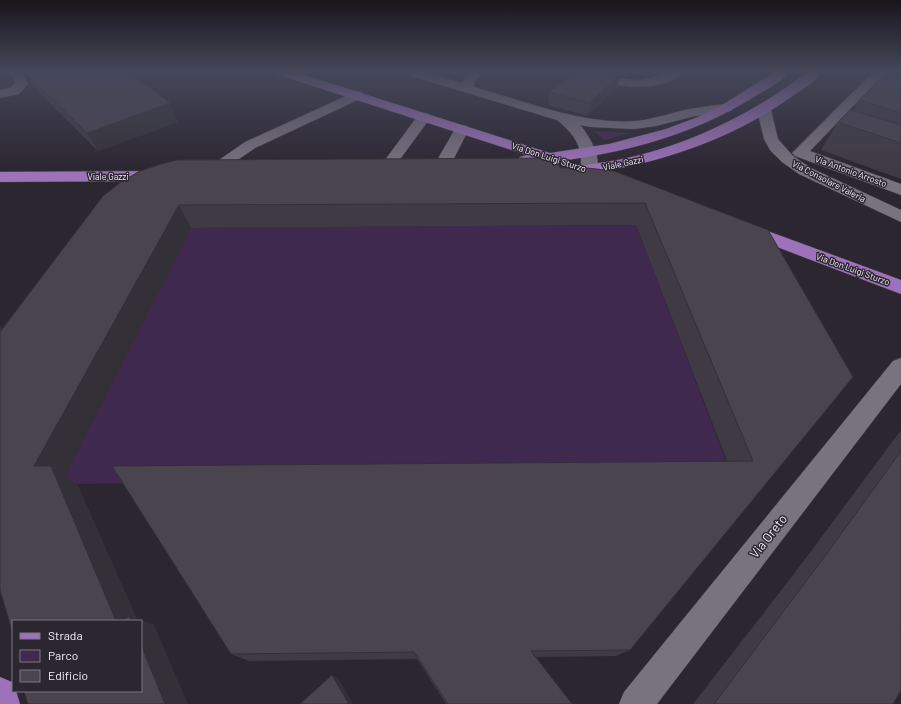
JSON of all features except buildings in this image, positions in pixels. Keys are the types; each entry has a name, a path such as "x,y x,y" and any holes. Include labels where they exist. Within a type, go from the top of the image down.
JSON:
{"main road":[{"name":"Via Don Luigi Sturzo","path":"386,105 462,129 541,170 589,170 617,180"},
{"name":"Viale Gazzi","path":"510,160 541,170 589,152 628,145 667,134 692,125 731,105"},
{"name":"Viale Gazzi","path":"589,170 638,161 684,146 714,135 764,110 771,105"},
{"path":"428,162 449,168"},
{"name":"Viale Gazzi","path":"0,163 168,163"},
{"path":"208,163 234,176"},
{"path":"221,170 247,163"},
{"path":"376,169 399,167"},
{"name":"Viale Gazzi","path":"0,177 178,176"},
{"name":"Via Don Luigi Sturzo","path":"729,222 901,286"},
{"path":"0,694 3,704"}],"street":[{"path":"221,170 250,145 335,105"},
{"path":"523,105 562,117 591,123 634,125 656,122 695,112 726,108"},
{"path":"824,128 852,105"},
{"name":"Via Consolare Valeria","path":"764,110 765,125 774,147 790,162 812,175 901,217"},
{"path":"399,167 424,117"},
{"path":"562,117 585,141 589,152 589,170"},
{"path":"824,128 838,133"},
{"name":"Via Antonio Arrosto","path":"824,128 800,153 901,190"},
{"path":"449,168 462,129"},
{"name":"Via Oreto","path":"636,704 901,367"}],"green space":[{"path":"594,131 631,133 604,140"},
{"path":"636,225 733,479 61,484 191,228"}]}
